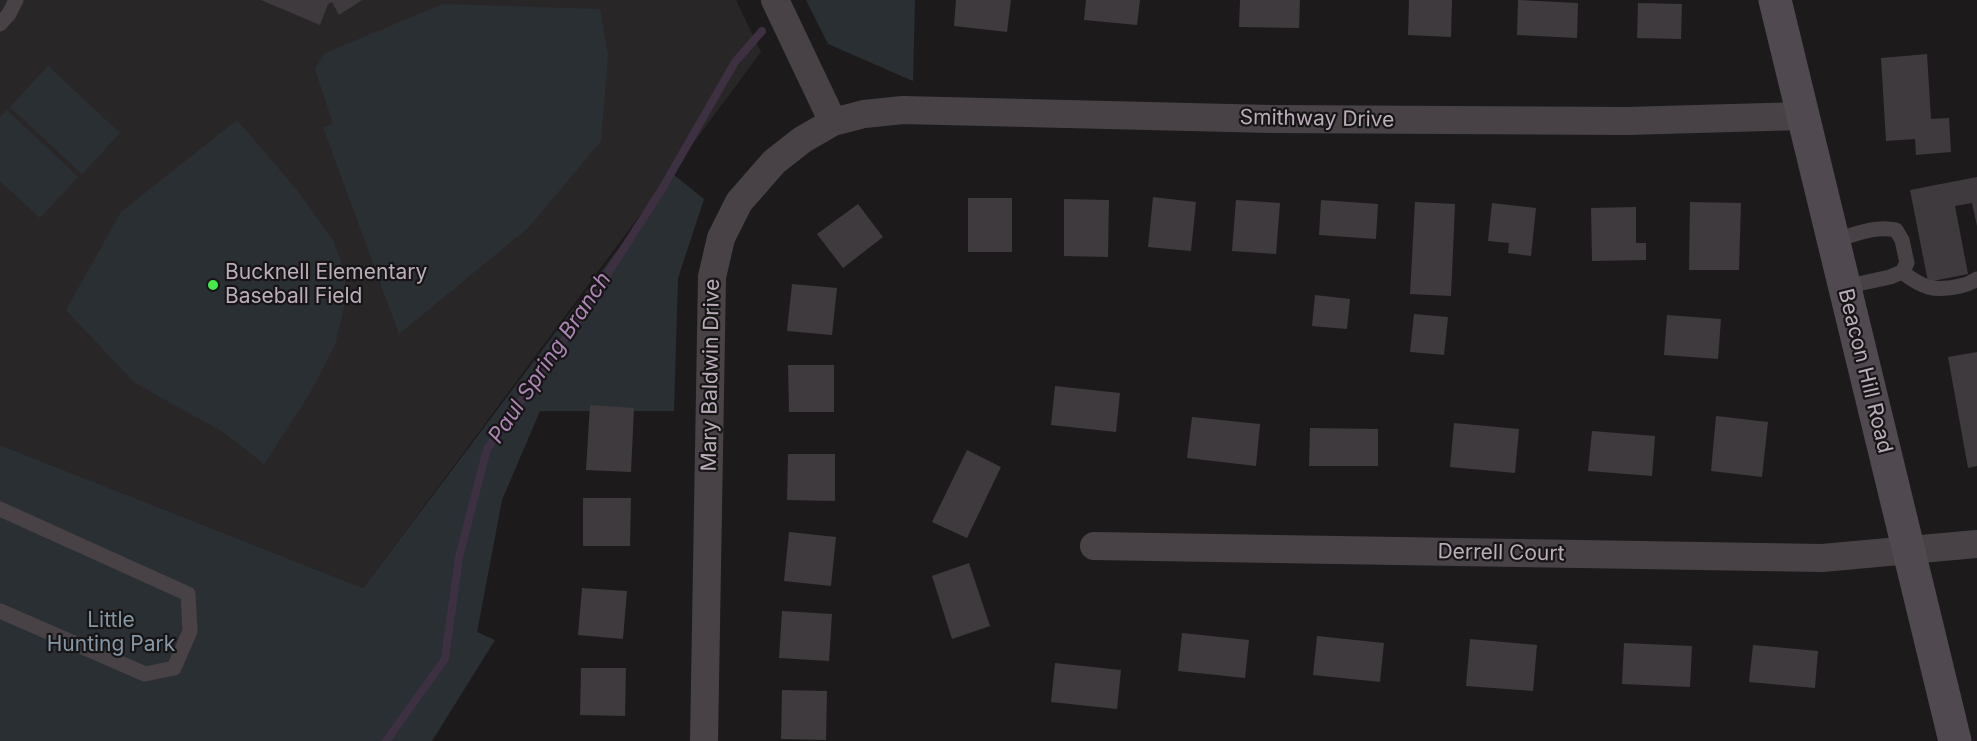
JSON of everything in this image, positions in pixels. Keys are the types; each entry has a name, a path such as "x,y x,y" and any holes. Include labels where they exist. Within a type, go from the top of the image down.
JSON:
{"main road":[{"name":"Beacon Hill Road","path":"1775,0 1955,741"}],"street":[{"path":"775,0 832,122"},
{"name":"Smithway Drive","path":"832,122 864,114 903,110 1283,119 1627,121 1802,116"},
{"name":"Mary Baldwin Drive","path":"704,741 712,277 721,238 739,202 774,162 832,122"},
{"name":"Derrell Court","path":"1094,546 1822,558 1977,544"}],"lane":[{"path":"0,24 9,14 16,0"},
{"path":"1833,241 1873,229 1888,228 1896,230 1902,240 1907,263 1902,272 1890,277 1844,287"},
{"path":"1902,272 1913,281 1938,290 1971,283 1977,279"},
{"path":"0,508 188,594 190,631 174,668 144,674 0,611"}],"shaded area":[{"path":"0,0 736,0 761,52 363,588 0,445"}],"green space":[{"path":"806,0 915,0 913,81 828,44"},
{"path":"443,4 600,9 608,56 601,141 528,228 399,334 323,127 333,124 315,69 325,53"},
{"path":"48,66 120,133 82,174 10,107"},
{"path":"7,110 78,177 40,218 0,181 0,117"},
{"name":"Bucknell Elementary Baseball Field","path":"237,120 296,189 333,240 345,272 346,299 335,345 310,393 264,464 223,432 135,383 66,310 121,212"},
{"name":"Little Hunting Park","path":"674,175 704,199 678,278 674,411 540,411 502,500 477,632 495,640 432,741 0,741 0,445 363,588"}],"building":[{"path":"261,0 362,0 339,15 332,2 328,4 320,25"},
{"path":"956,0 1011,0 1007,32 954,26"},
{"path":"1086,0 1140,0 1137,25 1084,20"},
{"path":"1240,0 1300,0 1299,28 1239,27"},
{"path":"1409,0 1452,0 1451,37 1408,35"},
{"path":"1518,0 1578,3 1577,38 1517,35"},
{"path":"1638,3 1682,4 1681,39 1637,38"},
{"path":"1927,54 1931,119 1949,118 1951,152 1916,155 1915,139 1886,141 1881,58"},
{"path":"1977,177 1977,226 1972,203 1955,206 1968,274 1928,282 1910,190"},
{"path":"1153,197 1196,202 1191,251 1148,247"},
{"path":"968,198 1012,198 1012,252 968,252"},
{"path":"1064,199 1109,200 1108,257 1064,256"},
{"path":"1236,200 1280,203 1276,254 1232,251"},
{"path":"1321,200 1378,204 1376,239 1319,235"},
{"path":"1415,202 1455,204 1451,296 1410,294"},
{"path":"1690,202 1741,203 1739,270 1689,270"},
{"path":"1492,203 1536,208 1531,256 1508,253 1509,243 1488,241"},
{"path":"858,204 883,237 843,268 817,234"},
{"path":"1636,207 1636,243 1646,243 1646,260 1592,261 1591,208"},
{"path":"792,284 837,288 832,335 787,331"},
{"path":"1315,295 1350,299 1347,329 1312,326"},
{"path":"1414,314 1448,317 1444,355 1410,352"},
{"path":"1667,315 1721,319 1718,359 1664,355"},
{"path":"1977,352 1977,466 1968,468 1948,357"},
{"path":"788,365 834,365 834,412 789,412"},
{"path":"1055,386 1120,393 1116,432 1051,425"},
{"path":"590,405 634,408 631,472 586,470"},
{"path":"1716,416 1768,422 1762,477 1711,471"},
{"path":"1192,417 1260,424 1256,466 1187,458"},
{"path":"1454,423 1519,429 1515,473 1450,467"},
{"path":"1310,428 1378,429 1378,466 1309,466"},
{"path":"1592,431 1655,436 1652,476 1588,471"},
{"path":"967,450 1001,467 967,538 932,522"},
{"path":"788,454 835,454 835,501 787,500"},
{"path":"583,498 631,498 630,546 583,546"},
{"path":"789,532 836,537 831,586 784,581"},
{"path":"969,563 990,626 952,639 932,576"},
{"path":"582,588 627,591 623,639 578,635"},
{"path":"782,611 832,614 829,661 779,658"},
{"path":"1182,633 1249,640 1245,678 1178,671"},
{"path":"1317,636 1384,643 1380,682 1313,675"},
{"path":"1470,639 1537,645 1533,691 1466,686"},
{"path":"1624,643 1692,646 1690,687 1622,684"},
{"path":"1753,645 1818,651 1815,688 1749,682"},
{"path":"1055,663 1121,670 1117,709 1051,702"},
{"path":"581,668 626,668 625,716 580,715"},
{"path":"782,690 827,691 826,740 781,739"}],"waterway":[{"name":"Paul Spring Branch","path":"386,741 445,659 459,557 487,449 574,326 662,189 735,62 762,31"}],"place":[{"name":"Bucknell Elementary Baseball Field","path":"213,285"}]}
